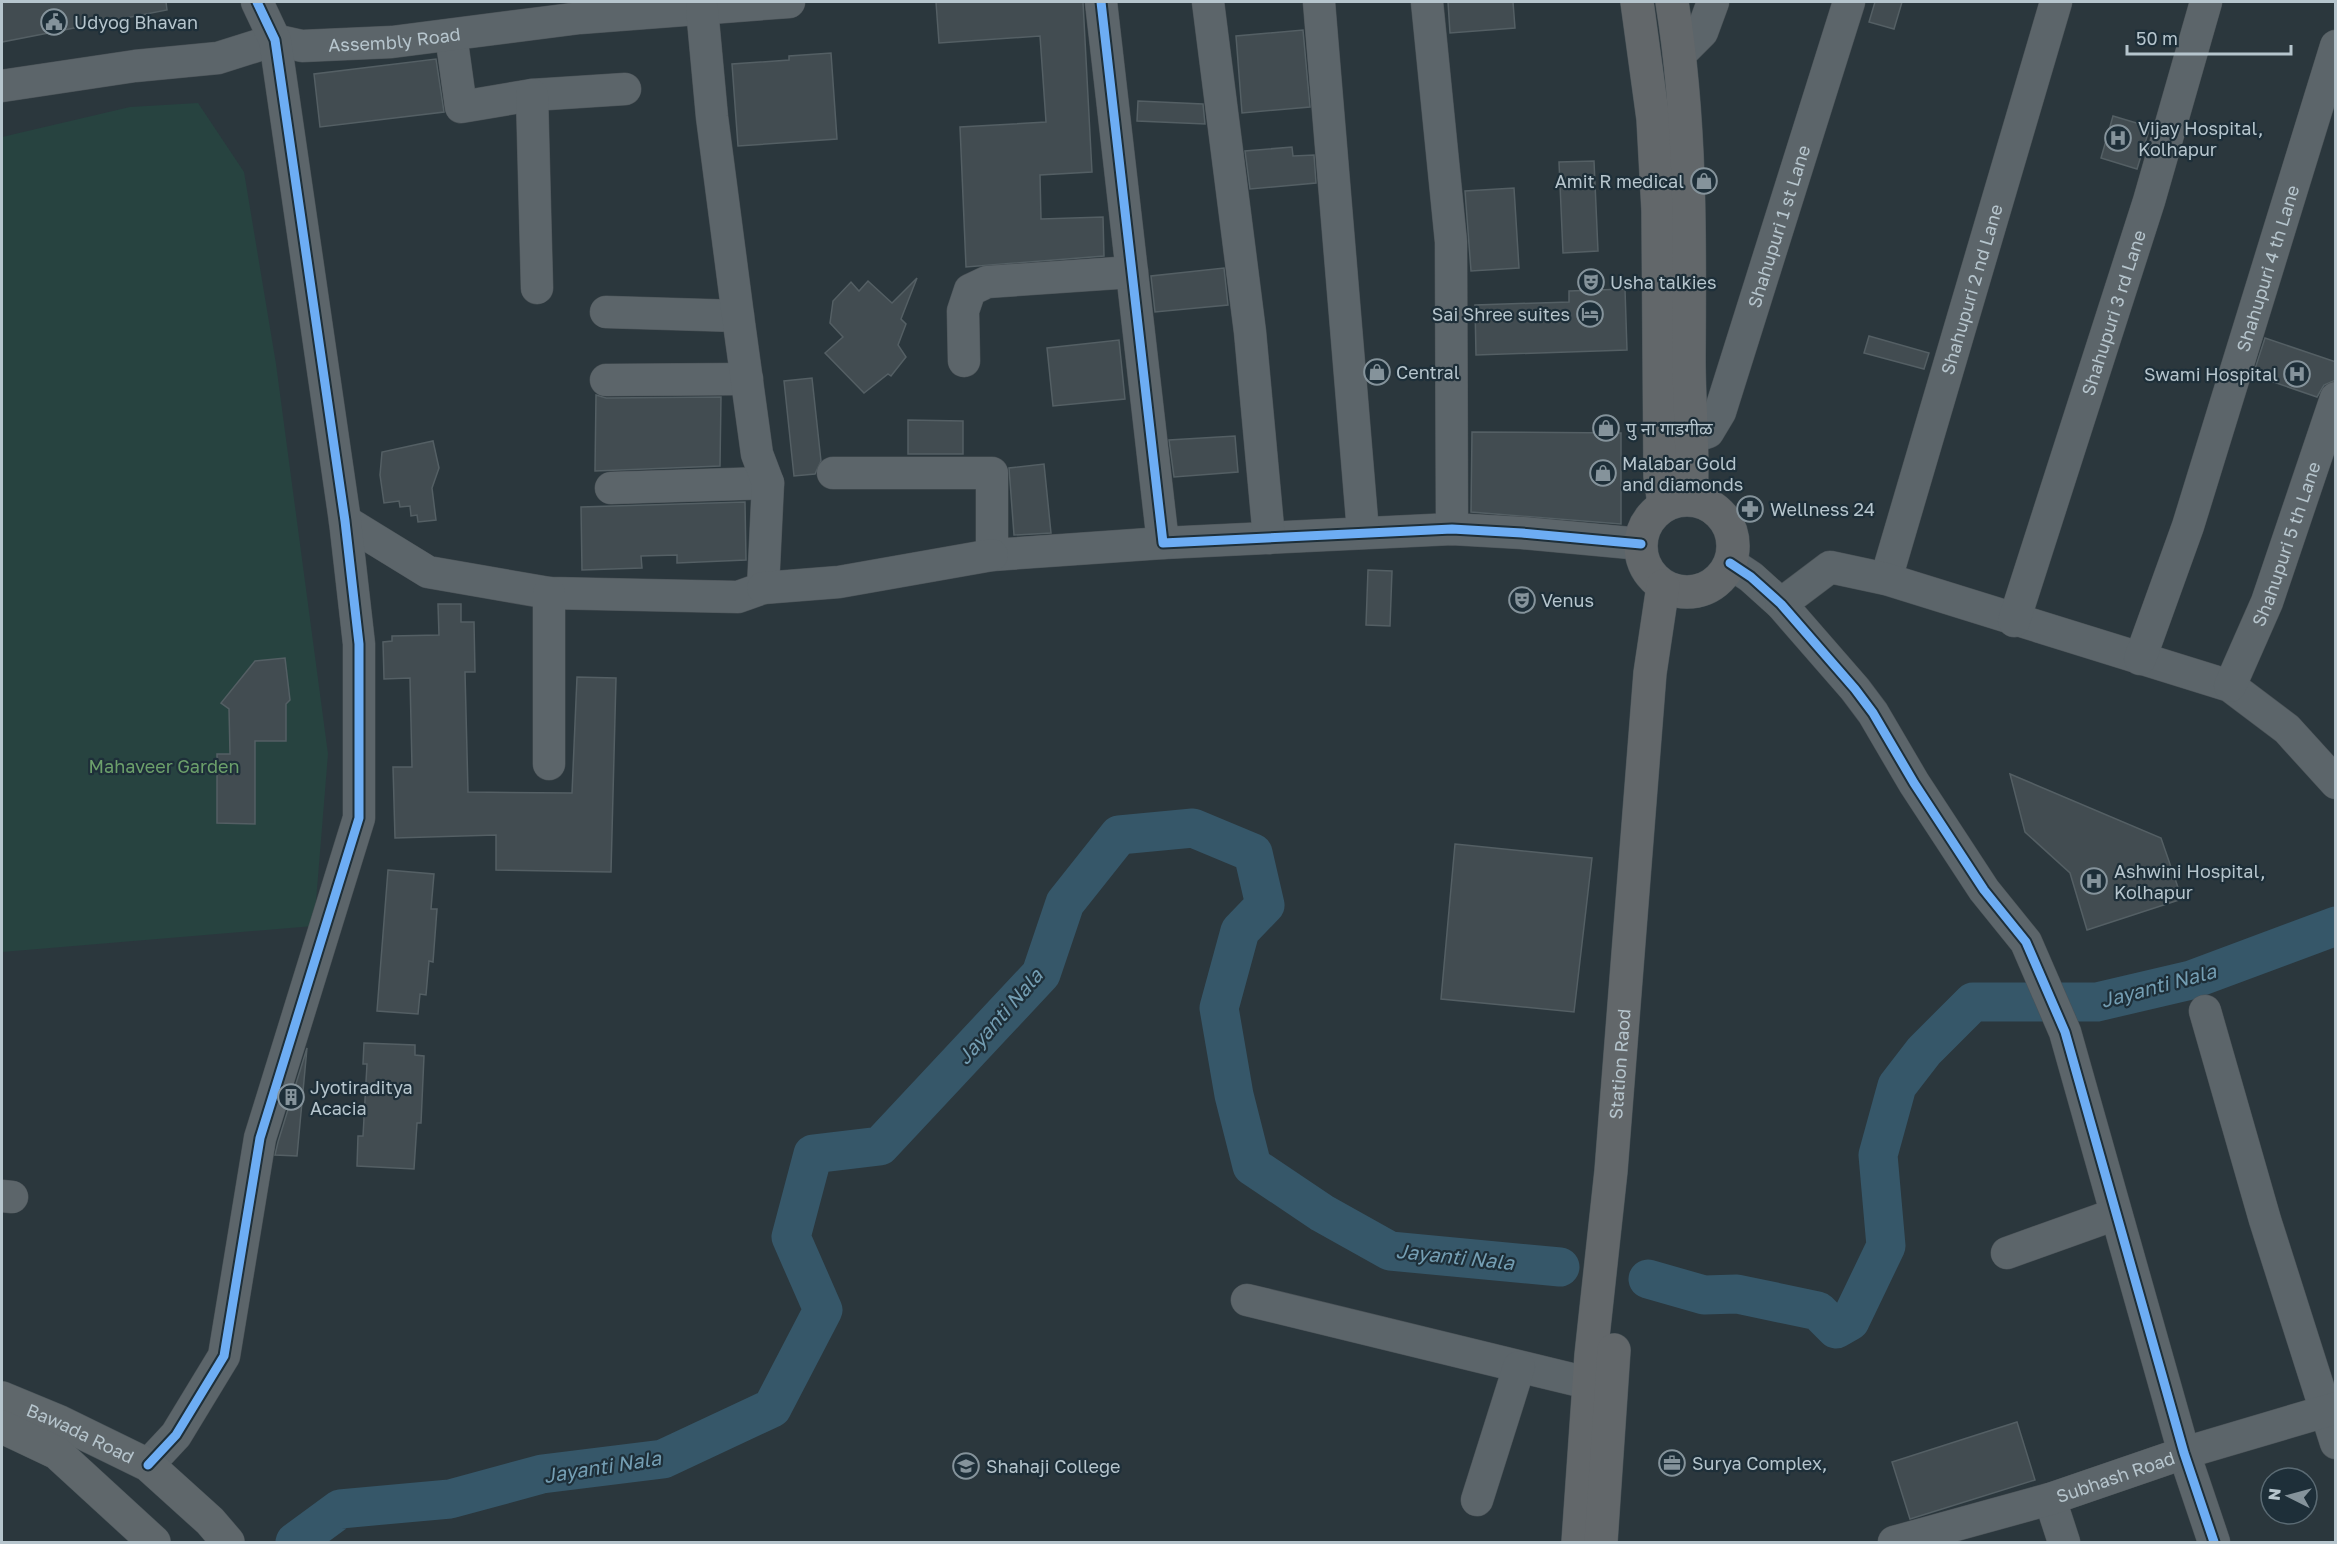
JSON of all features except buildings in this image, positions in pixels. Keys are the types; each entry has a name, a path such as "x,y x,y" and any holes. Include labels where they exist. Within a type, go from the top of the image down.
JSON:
{"highway":[{"path":"1637,2 1653,119 1661,268 1660,476 1690,504 1727,522 1733,539 1730,563 1725,574 1706,589 1671,589 1651,576 1643,562 1641,544 1649,518 1690,504"},
{"path":"1672,2 1687,125 1690,220 1690,438 1693,468 1690,504"},
{"path":"1601,1542 1671,589"},
{"name":"Station Raod","path":"1578,1542 1588,1383 1611,1171 1650,673 1671,589"}],"main road":[{"name":"Bawada Road","path":"2,1398 60,1422 148,1466 219,1532"},
{"path":"2,1427 57,1453 154,1542"}],"street":[{"path":"148,1466 176,1435 224,1356 260,1138 359,818 359,644 345,521 275,40 257,2"},
{"name":"Assembly Road","path":"2,86 135,66 218,58 275,40 302,46 392,42 580,18 789,2"},
{"path":"1101,2 1163,543"},
{"path":"1208,2 1250,332 1269,538"},
{"path":"1319,2 1363,532"},
{"path":"1427,2 1451,242 1452,529"},
{"path":"1680,54 1702,32 1713,2"},
{"name":"Shahupuri 1 st Lane","path":"1690,438 1708,432 1720,412 1849,2"},
{"name":"Shahupuri 2 nd Lane","path":"1886,579 2056,2"},
{"name":"Shahupuri 3 rd Lane","path":"2014,621 2149,201 2206,2"},
{"path":"702,9 712,117 757,454 768,483 763,588"},
{"path":"451,35 461,107 532,95 625,90"},
{"name":"Shahupuri 4 th Lane","path":"2140,659 2188,526 2336,46"},
{"path":"532,95 537,288"},
{"path":"964,361 963,311 970,290 987,282 1132,272"},
{"path":"606,312 738,315"},
{"path":"606,380 747,379"},
{"name":"Shahupuri 5 th Lane","path":"2230,686 2267,602 2336,398"},
{"path":"834,472 992,473 992,555"},
{"path":"611,488 768,483"},
{"path":"345,521 428,572 549,593 738,597 763,588 840,582 992,555 1163,543 1452,529 1522,532 1641,544"},
{"path":"1730,563 1751,577 1780,604 1873,713 1914,783 1984,890 2026,942 2065,1032 2184,1453 2214,1542"},
{"path":"1780,604 1830,567 1886,579 2014,621 2230,686 2287,729 2336,783"},
{"path":"549,593 549,764"},
{"path":"2205,1011 2265,1220 2331,1410 2336,1443"},
{"path":"2007,1253 2116,1214"},
{"path":"1247,1300 1588,1383"},
{"path":"1477,1500 1519,1367"},
{"name":"Subhash Road","path":"1894,1542 2050,1499 2184,1453 2331,1410"},
{"path":"2050,1499 2064,1542"}],"green space":[{"name":"Mahaveer Garden","path":"198,103 244,172 276,364 328,754 314,926 2,952 2,137 130,107"}],"waterway":[{"name":"Jayanti Nala","path":"295,1542 340,1509 450,1499 542,1474 663,1459 772,1408 823,1310 791,1237 813,1154 880,1146 1041,974 1065,903 1119,835 1193,828 1253,853 1265,905 1240,931 1219,1008 1234,1095 1252,1166 1322,1213 1390,1251 1560,1267"},
{"name":"Jayanti Nala","path":"1648,1279 1704,1295 1737,1294 1818,1311 1836,1329 1850,1321 1886,1246 1878,1155 1897,1086 1924,1051 1973,1002 2097,1002 2191,980 2336,926"}],"cycle path":[{"path":"148,1465 176,1435 224,1356 260,1138 359,818 359,644 345,521 275,40 257,2"},
{"path":"1101,2 1163,543 1452,529 1641,544"},
{"path":"1730,563 1751,577 1781,604 1855,689 1873,713 1914,783 1984,890 2026,942 2065,1032 2184,1453 2214,1542"}],"place":[{"name":"Udyog Bhavan","path":"54,22"},
{"name":"Vijay Hospital, Kolhapur","path":"2118,138"},
{"name":"Amit R medical","path":"1704,181"},
{"name":"Usha talkies","path":"1591,282"},
{"name":"Sai Shree suites","path":"1590,314"},
{"name":"Central","path":"1377,372"},
{"name":"Swami Hospital","path":"2297,374"},
{"name":"पु ना गाडगीळ","path":"1606,428"},
{"name":"Malabar Gold and diamonds","path":"1603,473"},
{"name":"Wellness 24","path":"1750,509"},
{"name":"Venus","path":"1522,600"},
{"name":"Ashwini Hospital, Kolhapur","path":"2094,881"},
{"name":"Jyotiraditya Acacia","path":"291,1097"},
{"name":"Surya Complex,","path":"1672,1463"},
{"name":"Shahaji College","path":"966,1466"}]}
